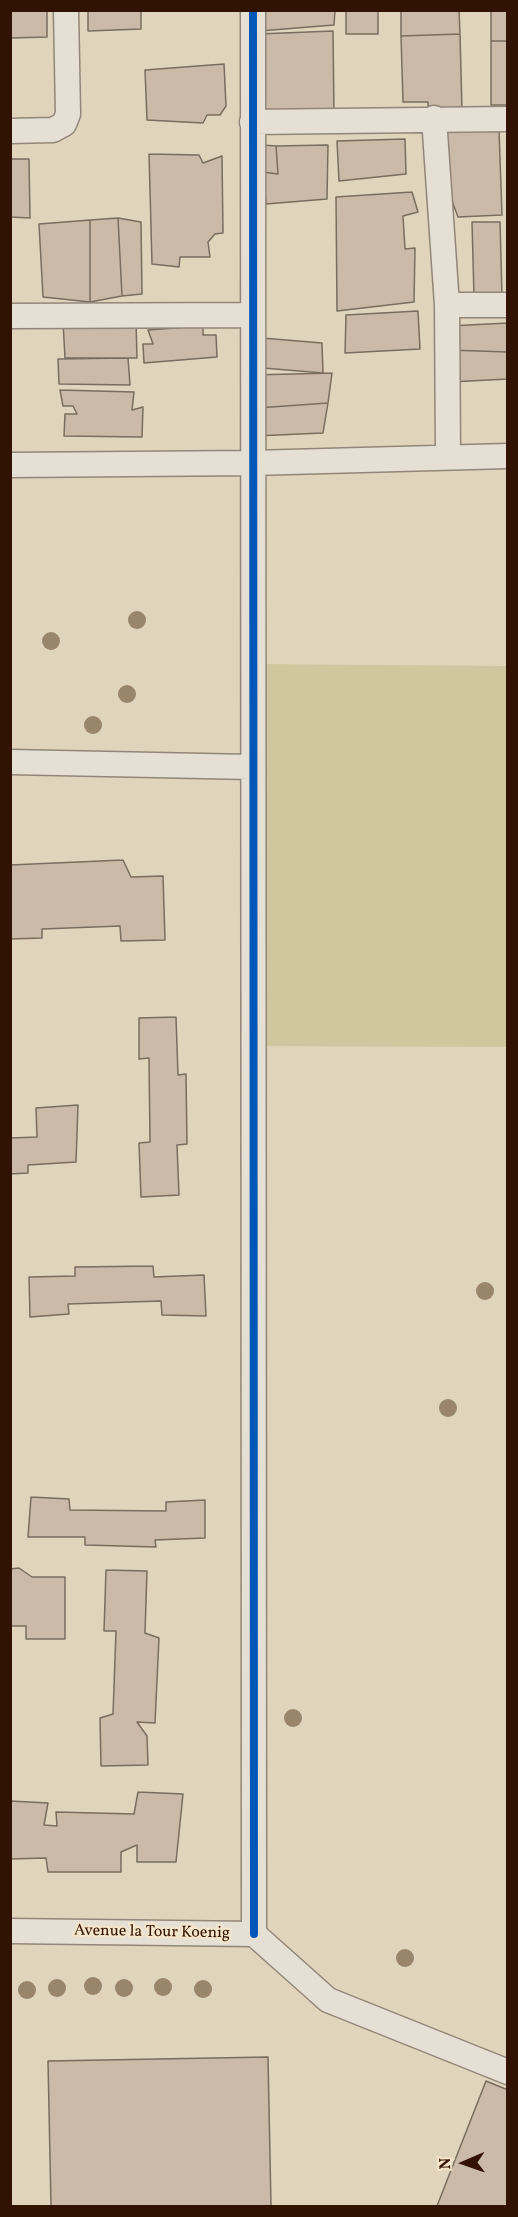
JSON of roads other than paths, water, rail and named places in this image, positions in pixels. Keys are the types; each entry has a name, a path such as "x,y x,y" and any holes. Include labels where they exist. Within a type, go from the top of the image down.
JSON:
{"street":[{"path":"10,131 53,130 64,124 68,114 66,10"},
{"path":"253,10 251,767 254,1934"},
{"path":"252,122 434,118 507,119"},
{"path":"434,118 447,305 448,456"},
{"path":"447,305 507,305"},
{"path":"10,316 251,315"},
{"path":"10,465 252,463 507,456"},
{"path":"10,762 251,767"},
{"name":"Avenue la Tour Koenig","path":"10,1931 254,1934 328,2000 507,2072"}]}
